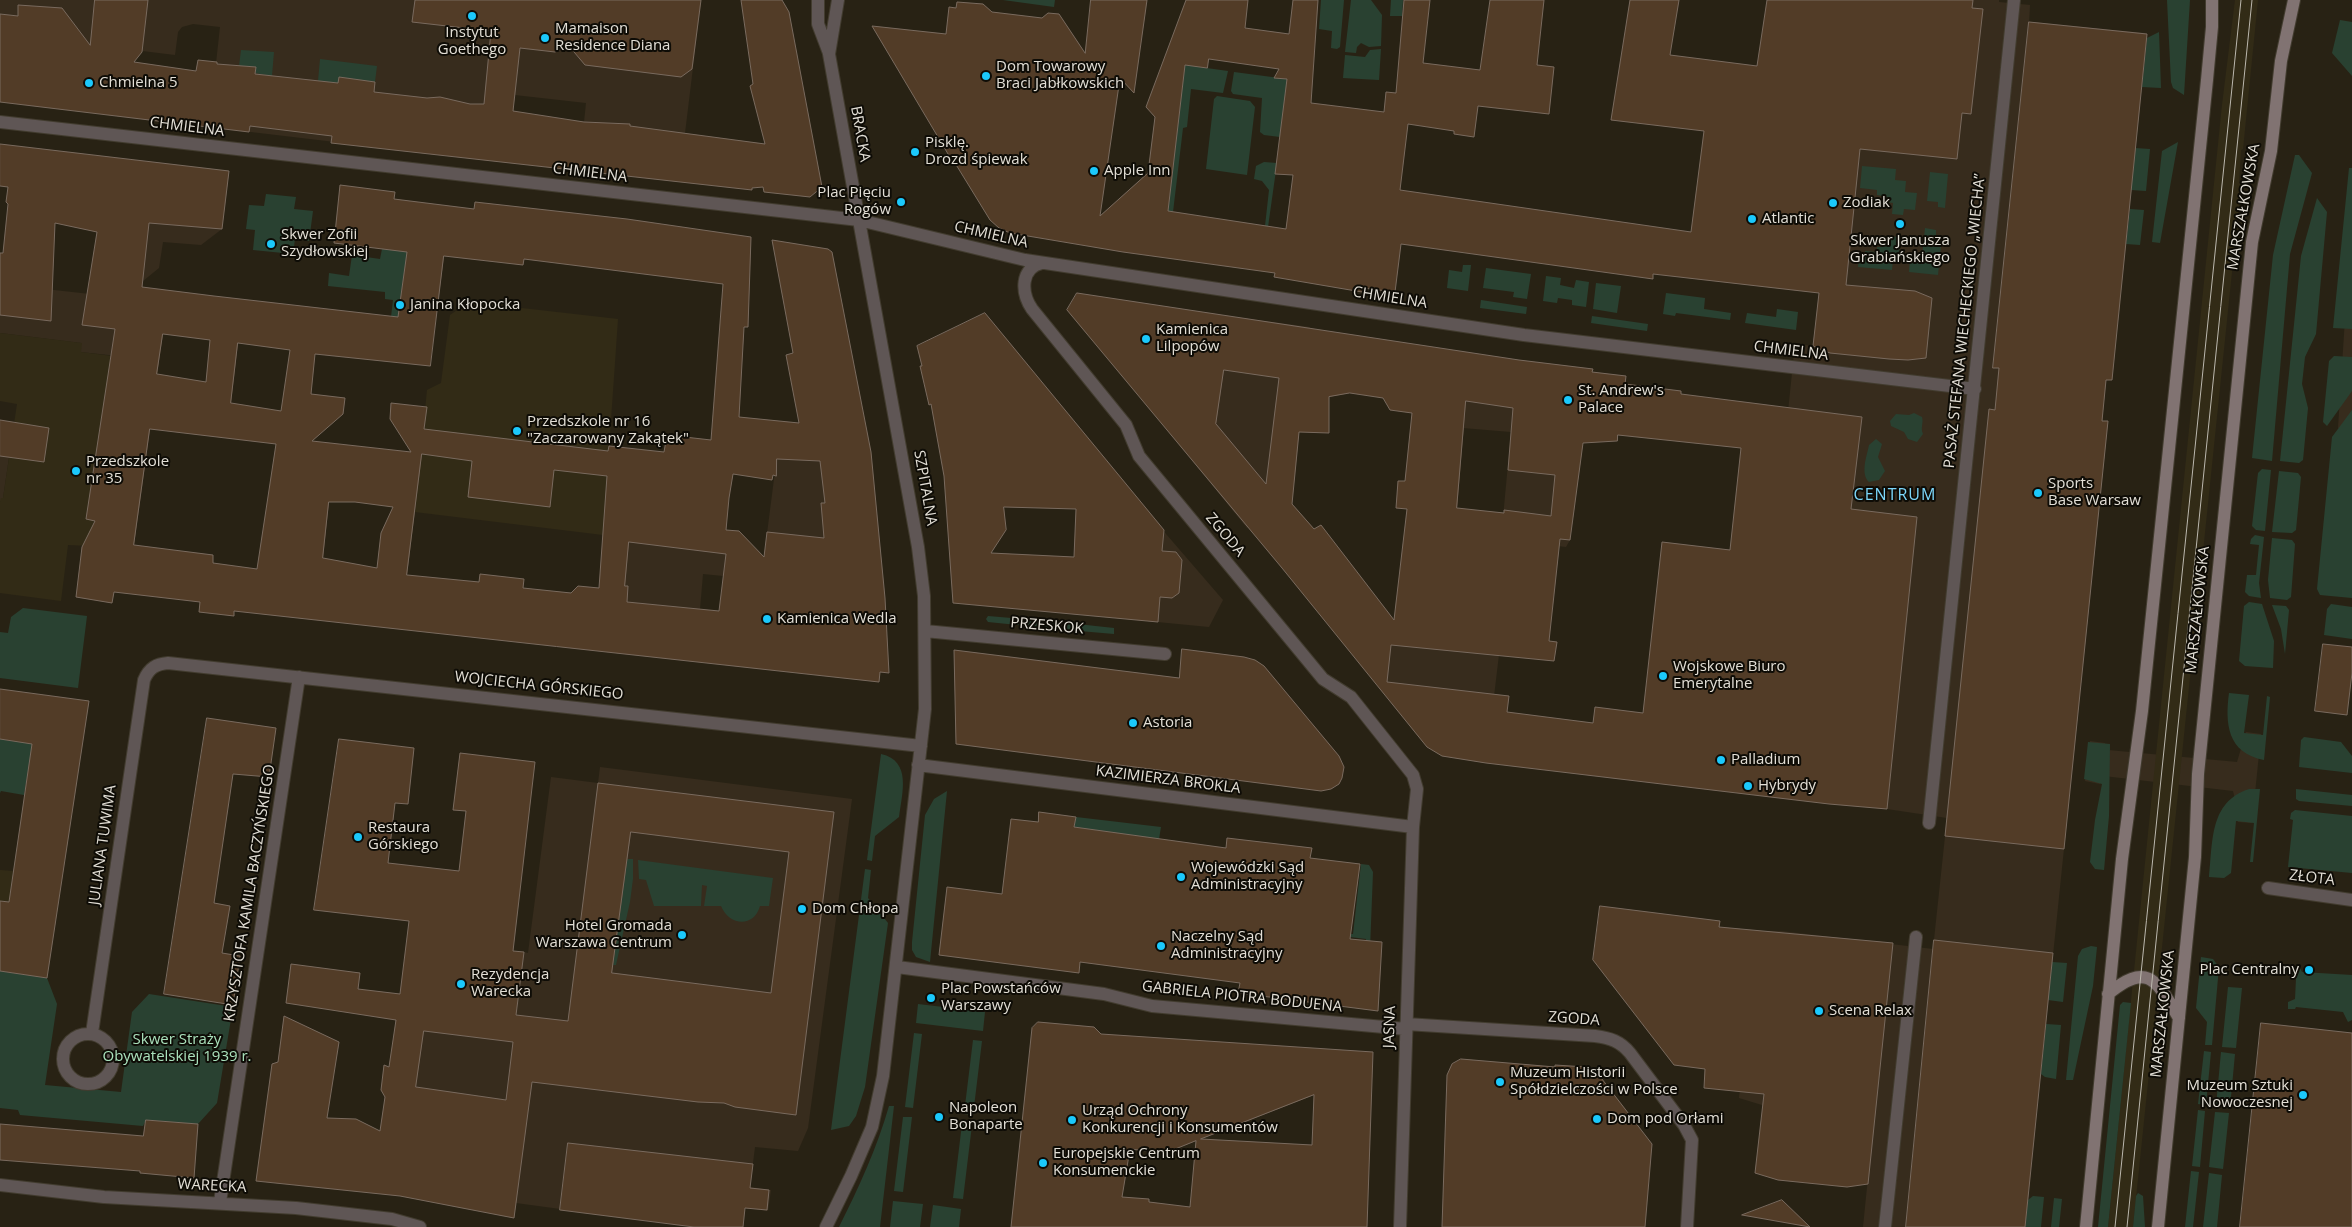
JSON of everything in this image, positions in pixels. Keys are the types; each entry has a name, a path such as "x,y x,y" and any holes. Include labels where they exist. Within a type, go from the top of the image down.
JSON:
{"main road":[{"path":"2086,1227 2122,859 2144,697 2207,80 2212,27 2212,0"},
{"name":"MARSZAŁKOWSKA","path":"2158,1227 2195,857 2198,774 2252,242 2271,151 2281,61 2294,0"},
{"path":"2108,994 2129,979 2146,978 2159,986 2179,1018"}],"street":[{"path":"818,0 818,24 829,54"},
{"path":"829,54 838,0"},
{"name":"PASAŻ STEFANA WIECHECKIEGO „WIECHA”","path":"1929,823 2014,0"},
{"name":"BRACKA","path":"829,54 859,220"},
{"name":"CHMIELNA","path":"0,122 859,220 1019,259 1524,335 1974,389"},
{"name":"SZPITALNA","path":"859,220 917,538 924,596 925,709 918,765"},
{"name":"ZGODA","path":"1045,262 1036,264 1028,270 1024,286 1026,301 1126,425 1138,456 1323,679 1351,697 1409,768 1417,789 1413,827"},
{"name":"PRZESKOK","path":"925,631 1166,654"},
{"name":"WOJCIECHA GÓRSKIEGO","path":"154,666 168,662 921,746"},
{"name":"JULIANA TUWIMA","path":"92,1033 144,680 154,666"},
{"name":"KRZYSZTOFA KAMILA BACZYŃSKIEGO","path":"220,1202 299,677"},
{"path":"826,1227 872,1127 883,1076 897,967 918,765"},
{"name":"KAZIMIERZA BROKLA","path":"918,765 1413,827"},
{"name":"JASNA","path":"1400,1227 1413,827"},
{"name":"ZŁOTA","path":"2268,888 2352,900"},
{"path":"1885,1227 1916,937"},
{"name":"GABRIELA PIOTRA BODUENA","path":"897,967 1104,994 1152,1006 1406,1026"},
{"name":"ZGODA","path":"1406,1026 1595,1036 1620,1043 1630,1053 1684,1125 1692,1140 1687,1227"},
{"path":"92,1033 107,1042 112,1049 113,1058 108,1074 101,1080 84,1084 70,1076 66,1070 63,1055 65,1047 76,1036 92,1033"},
{"name":"WARECKA","path":"0,1185 104,1197 220,1202 392,1220 420,1227"}],"shaded area":[{"path":"0,0 687,0 701,2 685,133 579,170 586,103 515,95 513,112 478,159 209,127 220,27 193,24 182,27 178,32 175,55 102,46 0,102"},
{"path":"1848,0 1999,0 1999,2 2030,5 2029,24 2033,22 2144,33 2147,36 2112,380 2106,380 2102,421 2108,421 2025,1227 1863,1227 1874,1118 1762,1105 1739,1098 1756,931 1781,931 1933,949 1947,818 1887,809 1917,517 1771,576 1795,344 1926,358 1932,298 1845,289 1848,267 1804,261 1801,291 1685,278 1704,131"},
{"path":"2235,0 2258,0 2243,149 2241,150 2239,183 2241,185 2133,1227 2108,1227 2222,105"},
{"path":"132,160 229,171 222,229 201,245 163,242 159,268 143,281 141,301 128,357 80,352 81,343 0,333 0,284 117,297"},
{"path":"2352,210 2352,429 2338,428"},
{"name":"Przedszkole nr 16 \"Zaczarowany Zakątek\"","path":"469,302 618,319 603,535 415,512 427,390 441,383 450,315"},
{"path":"1205,313 1310,327 1291,512 1269,509 1247,528 1150,409"},
{"name":"Przedszkole nr 35","path":"0,333 82,343 81,352 159,362 136,527 94,521 90,546 68,545 61,601 0,593 0,502 1,498 3,498 17,404 0,401"},
{"path":"1519,360 1593,369 1570,540 1566,547 1501,539 1511,432 1463,428 1457,508 1435,505 1443,400"},
{"path":"0,443 11,444 3,498 0,502"},
{"path":"609,446 705,457 698,550 764,557 778,448 871,452 882,569 764,580 703,574 700,609 599,599"},
{"path":"1160,527 1223,600 1209,627 1106,617"},
{"path":"1503,621 1486,763 1442,756 1427,747 1329,625"},
{"path":"2246,732 2261,734 2252,823 2238,822 2238,811 2233,791 2104,776 2100,784 2085,781 2090,741 2105,743 2108,750 2237,762"},
{"path":"600,767 852,799 808,1128 798,1151 755,1147 750,1187 771,1190 768,1211 745,1208 694,1227 516,1203 514,1218 400,1196 424,1031 513,1042 524,952 528,953 551,777 598,783"},
{"path":"0,870 13,871 9,902 0,901"}],"green space":[{"path":"1003,0 1055,0 1054,7"},
{"path":"1321,0 1344,0 1340,47 1337,49 1331,48 1332,31 1319,29"},
{"path":"1351,0 1371,0 1382,15 1381,46 1369,47 1361,43 1357,47 1356,53 1345,52"},
{"path":"1391,0 1403,0 1402,16 1390,16"},
{"path":"2167,0 2190,0 2184,95 2173,88 2171,82"},
{"path":"2340,20 2352,22 2352,76 2332,53"},
{"path":"2159,32 2161,88 2142,87 2147,38"},
{"path":"1381,49 1379,80 1343,78 1345,55 1365,57 1370,50"},
{"path":"241,50 274,52 272,76 255,73 256,67 239,66"},
{"path":"320,59 377,66 375,82 339,77 338,83 318,81"},
{"path":"1185,65 1228,71 1223,93 1191,89 1187,127 1183,128 1173,212 1168,211"},
{"path":"1234,72 1287,79 1280,137 1264,135 1260,132 1262,98 1233,94 1231,91"},
{"path":"1217,96 1250,101 1255,107 1247,175 1206,169 1214,99"},
{"path":"2178,142 2160,243 2152,242 2162,151"},
{"path":"2135,148 2150,149 2146,191 2131,190"},
{"path":"2295,155 2299,155 2312,173 2290,254 2272,461 2252,458 2273,255"},
{"path":"1264,162 1277,163 1268,227 1265,226 1269,190 1262,181 1254,179 1256,166"},
{"path":"1862,166 1896,169 1895,180 1906,181 1905,192 1917,193 1915,210 1904,209 1903,215 1892,214 1893,203 1887,202 1887,197 1877,195 1877,190 1860,188"},
{"path":"2349,168 2352,168 2352,329 2333,328"},
{"path":"1930,172 1948,174 1945,208 1938,207 1938,202 1927,201"},
{"path":"266,194 296,197 294,209 313,211 309,241 295,239 293,254 253,250 255,230 246,229 249,205 264,206"},
{"path":"2317,198 2327,212 2316,334 2305,357 2302,384 2308,408 2303,460 2299,463 2280,461 2301,256"},
{"path":"2130,209 2144,210 2140,245 2126,244"},
{"path":"1925,228 1936,230 1936,235 1942,236 1938,275 1909,272 1910,256 1922,256"},
{"path":"1884,236 1901,237 1898,260 1893,260 1892,270 1858,267 1859,256 1865,256 1865,251 1877,252 1877,247 1883,247"},
{"path":"382,249 410,252 406,260 398,317 391,317 393,300 385,299 385,292 328,286 329,273 349,276 352,255 380,259"},
{"path":"1463,265 1471,265 1468,291 1447,288 1449,270 1462,272"},
{"path":"1486,268 1531,274 1527,299 1513,297 1514,292 1483,288"},
{"path":"1546,276 1561,278 1560,285 1574,288 1576,280 1589,282 1586,307 1572,305 1572,300 1558,298 1557,303 1543,301"},
{"path":"1596,283 1621,286 1617,313 1593,309"},
{"path":"1666,293 1705,298 1704,309 1731,313 1730,320 1676,313 1675,316 1663,314"},
{"path":"1481,300 1527,307 1526,314 1480,308"},
{"path":"1777,309 1798,312 1796,330 1745,323 1747,313 1776,317"},
{"path":"1592,316 1648,324 1647,331 1591,323"},
{"path":"2334,356 2352,357 2352,391 2327,426 2323,422 2329,361"},
{"path":"2352,410 2352,598 2320,595 2317,589 2332,437"},
{"path":"1914,413 1922,417 1923,434 1917,442 1908,439 1904,432 1891,426 1890,421 1896,414 1909,415"},
{"path":"1876,439 1882,444 1878,457 1885,471 1879,480 1869,482 1866,479 1865,464 1869,445"},
{"path":"2262,469 2271,470 2265,531 2256,530 2252,526 2258,473"},
{"path":"2279,471 2298,473 2301,477 2296,530 2292,533 2272,532"},
{"path":"2255,535 2264,537 2259,583 2261,598 2249,596 2245,592 2247,575 2256,575 2259,545 2250,544 2251,539"},
{"path":"2272,538 2292,540 2295,544 2291,597 2287,600 2270,598 2268,580"},
{"path":"2249,602 2262,604 2274,641 2273,668 2245,666 2239,661 2244,606"},
{"path":"2331,604 2352,607 2352,639 2324,635 2327,609"},
{"path":"2272,605 2286,606 2289,610 2285,654 2281,629"},
{"path":"23,608 87,616 78,688 0,678 0,632 8,633 11,617"},
{"path":"988,616 1058,622 1060,626 1057,629 988,622 986,619"},
{"path":"1068,623 1114,628 1114,634 1068,630 1065,626"},
{"path":"2229,693 2249,695 2244,733 2263,735 2267,696 2270,697 2264,760 2242,751 2231,735 2228,715"},
{"path":"2304,737 2341,742 2352,756 2352,773 2299,767 2301,740"},
{"path":"0,739 19,742 33,741 24,795 1,791 0,793"},
{"path":"2088,742 2110,744 2109,816 2104,870 2095,869 2090,862 2102,784 2084,779"},
{"path":"881,754 897,763 903,779 903,788 899,817 875,836 872,861 867,860"},
{"path":"2249,789 2260,789 2253,862 2250,862 2254,823 2236,821 2231,873 2224,878 2209,877 2213,837 2220,813 2226,803 2236,795"},
{"path":"2296,789 2352,795 2352,806 2299,801 2296,799"},
{"path":"947,791 930,962 916,957 912,950 912,942 925,815 934,799"},
{"path":"2295,810 2352,816 2352,873 2288,867 2293,820 2290,819 2291,813"},
{"path":"1076,817 1161,827 1159,839 1074,827"},
{"path":"627,859 633,859 630,902 616,965 613,965"},
{"path":"638,860 773,878 769,906 760,906 753,918 747,921 735,921 725,913 721,906 704,906 707,886 702,885 701,906 654,906 646,880 639,879"},
{"path":"1361,864 1369,865 1373,872 1370,949 1365,949 1366,939 1350,937 1350,934 1353,934"},
{"path":"865,869 871,870 868,898 888,923 865,1087 856,1116 849,1126 831,1130"},
{"path":"2091,946 2097,947 2093,986 2073,1080 2066,1080 2078,956 2082,949"},
{"path":"2201,957 2213,959 2219,967 2212,1045 2205,1045 2207,1022 2196,1008"},
{"path":"2052,962 2067,963 2063,1002 2048,1000"},
{"path":"2290,967 2300,968 2302,972 2352,975 2352,1020 2348,1022 2343,1012 2296,1007 2295,1009 2288,1009 2288,1002 2295,999 2296,979 2293,975 2285,973"},
{"name":"Skwer Straży Obywatelskiej 1939 r.","path":"0,971 47,978 57,1004 45,1085 121,1092 132,1012 149,994 233,1007 217,1103 198,1124 146,1120 143,1126 20,1115 18,1110 0,1108"},
{"path":"2228,987 2242,988 2236,1048 2222,1047"},
{"path":"2123,1002 2131,1003 2108,1227 2098,1227 2120,1005"},
{"path":"918,1004 985,1012 983,1031 916,1023"},
{"path":"2046,1024 2061,1025 2056,1079 2045,1077 2041,1074"},
{"path":"914,1033 922,1034 913,1108 905,1107"},
{"path":"973,1040 982,1041 973,1115 964,1114"},
{"path":"2204,1051 2211,1052 2206,1105 2198,1104"},
{"path":"2221,1052 2235,1054 2230,1107 2216,1106"},
{"path":"889,1106 894,1106 880,1227 839,1227 867,1167"},
{"path":"2198,1110 2205,1111 2200,1167 2192,1166"},
{"path":"2215,1112 2229,1113 2223,1169 2209,1167"},
{"path":"903,1117 912,1117 903,1192 894,1191"},
{"path":"962,1124 972,1125 963,1199 953,1198"},
{"path":"2191,1171 2199,1172 2193,1227 2185,1227"},
{"path":"2209,1173 2222,1175 2217,1227 2203,1227"},
{"path":"2138,1193 2143,1196 2145,1227 2133,1227 2136,1196"},
{"path":"2033,1196 2044,1197 2041,1227 2025,1227 2028,1200"},
{"path":"2054,1198 2062,1199 2059,1227 2051,1227"},
{"path":"893,1201 923,1204 920,1227 890,1227"},
{"path":"933,1205 961,1209 959,1227 930,1227"}],"building":[{"path":"95,0 148,0 142,52 134,62 196,71 198,60 217,62 217,64 256,67 255,74 338,83 339,77 375,82 374,92 427,98 440,97 470,104 484,104 491,31 412,22 415,0 701,0 692,69 681,77 585,65 569,46 555,52 520,48 513,111 584,122 630,124 630,126 765,144 750,86 753,84 741,0 782,0 789,12 822,187 810,197 764,192 763,187 752,188 752,190 331,143 332,136 250,126 249,132 0,102 0,14 18,16 18,5 62,8 90,45"},
{"path":"1091,0 1147,0 1134,93 1120,78 1100,216 1148,173 1155,117 1146,107 1186,0 1248,0 1245,28 1289,34 1293,0 1318,0 1311,103 1384,112 1386,92 1396,93 1404,0 1430,0 1423,63 1480,70 1490,0 1544,0 1537,65 1554,67 1549,114 1478,106 1474,137 1454,134 1454,131 1408,124 1400,190 1691,232 1704,131 1611,120 1630,0 1679,0 1670,55 1757,66 1767,0 1973,0 1972,8 1983,9 1971,114 1962,113 1957,159 1860,149 1846,285 1915,291 1932,298 1926,358 1908,360 1830,353 1813,346 1819,293 1653,274 1653,279 1401,244 1395,292 1363,288 1362,292 1274,277 1275,273 1123,252 1010,233 999,228 990,220 954,164 872,26 946,34 949,7 956,8 957,2 983,4 992,12 1042,18 1048,13 1059,14 1085,53","holes":["1209,59 1279,69 1274,78 1287,79 1275,174 1293,175 1286,229 1168,211 1185,65 1207,68"]},
{"path":"2029,22 2147,34 2112,380 2106,380 2102,421 2108,421 2064,849 1945,836 1989,409 1995,410 1999,368 1993,368"},
{"path":"0,144 229,171 222,229 149,223 142,287 398,317 407,252 334,243 340,185 395,192 394,199 474,209 475,202 627,219 751,237 748,327 744,327 739,417 799,423 786,355 793,353 772,240 828,249 832,252 871,452 885,598 889,673 880,672 879,682 234,611 234,616 199,612 200,602 114,592 112,603 76,597 82,547 95,521 86,519 115,329 82,325 97,232 55,223 51,321 0,315 0,253 3,253 8,187 0,186","holes":["444,256 523,265 524,259 723,284 711,440 667,435 664,452 609,446 608,451 424,429 427,407 391,403 390,419 411,452 312,441 343,414 345,398 311,394 315,354 430,366","163,334 210,340 206,382 157,374","238,343 290,350 281,411 231,403","150,429 276,444 257,569 213,563 213,555 134,545","422,454 472,461 468,497 550,507 554,470 607,476 599,588 578,586 571,593 523,588 524,579 480,574 479,582 407,575","777,459 820,461 825,503 821,503 824,538 767,532 764,557 739,531 726,530 729,498 733,474 772,480 773,475 776,476","329,502 355,502 393,507 381,533 377,568 323,558","629,542 726,554 719,611 627,602 628,586 625,586"]},
{"path":"1077,293 1519,360 1593,369 1592,372 1626,376 1625,384 1681,391 1681,394 1862,417 1851,509 1917,517 1887,809 1829,804 1486,763 1442,756 1427,747 1282,568 1067,310","holes":["1224,370 1279,378 1266,484 1216,424","1350,393 1383,398 1390,410 1412,413 1405,481 1398,481 1396,508 1407,509 1394,620 1321,525 1314,529 1292,504 1299,432 1329,433 1329,397","1466,401 1513,408 1508,470 1555,475 1551,516 1504,510 1504,513 1457,508","1618,435 1741,448 1730,550 1662,542 1643,713 1595,707 1593,723 1507,712 1509,696 1387,682 1391,645 1554,661 1557,642 1549,641 1560,539 1570,540 1583,443 1617,441"]},
{"path":"985,313 1164,530 1162,551 1176,552 1182,560 1179,593 1172,598 1160,597 1158,622 953,603 944,476 931,404 929,405 917,346","holes":["1004,507 1076,509 1074,557 991,553 1006,530"]},
{"path":"0,420 49,428 44,462 0,456"},
{"path":"2323,644 2352,647 2352,673 2347,715 2315,711"},
{"name":"Astoria","path":"1182,649 1244,657 1255,660 1264,666 1339,756 1344,767 1339,784 1331,789 1321,791 956,744 954,650 1179,678"},
{"path":"0,689 89,701 47,978 0,971 0,901 9,902 32,744 0,739"},
{"path":"207,718 276,728 269,777 233,774 214,903 230,906 222,953 240,956 233,1005 164,994"},
{"path":"339,739 414,748 408,804 395,803 388,863 459,871 466,811 453,810 460,753 535,762 513,951 524,952 516,1015 568,1021 598,783 834,812 796,1115 735,1107 724,1103 698,1102 532,1082 514,1218 400,1196 256,1181 272,1064 278,1062 284,1016 339,1042 327,1118 356,1119 380,1131 385,1097 381,1090 384,1065 389,1067 396,1020 286,1003 291,964 360,973 358,989 400,994 409,921 314,910","holes":["631,832 789,852 771,993 612,973","424,1031 513,1042 506,1100 416,1087"]},
{"path":"1039,812 1076,817 1074,827 1226,848 1227,838 1312,848 1310,858 1360,864 1350,939 1382,942 1378,1011 1238,993 1240,983 1080,962 1079,973 939,955 947,887 1002,894 1011,819 1038,822"},
{"path":"1600,906 1720,921 1719,927 1893,943 1868,1184 1847,1187 1778,1180 1755,1173 1764,1094 1704,1088 1705,1069 1674,1065 1593,960"},
{"path":"1934,940 2053,953 2025,1227 1906,1227"},
{"path":"1038,1022 1094,1027 1101,1034 1373,1052 1367,1227 1011,1227 1032,1028","holes":["1314,1095 1312,1145 1201,1139","1196,1141 1190,1207 1149,1202 1149,1199 1122,1197 1130,1149 1165,1153"]},
{"name":"Muzeum Sztuki Nowoczesnej","path":"2261,1023 2352,1033 2352,1227 2240,1227"},
{"path":"1461,1059 1555,1067 1555,1065 1586,1067 1595,1070 1652,1144 1645,1227 1442,1227 1447,1075 1452,1064"},
{"path":"146,1120 198,1124 194,1178 140,1173 140,1171 0,1160 0,1124 143,1136"},
{"path":"568,1143 753,1164 750,1188 769,1190 767,1210 745,1208 743,1227 694,1227 560,1210"},
{"path":"1782,1200 1810,1227 1742,1215"}],"tram line":[{"path":"2115,1227 2241,0"},
{"path":"2127,1227 2252,0"}],"place":[{"name":"Instytut Goethego","path":"472,16"},
{"name":"Mamaison Residence Diana","path":"545,38"},
{"name":"Dom Towarowy Braci Jabłkowskich","path":"986,76"},
{"name":"Chmielna 5","path":"89,83"},
{"name":"Pisklę. Drozd śpiewak","path":"915,152"},
{"name":"Apple Inn","path":"1094,171"},
{"name":"Plac Pięciu Rogów","path":"901,202"},
{"name":"Zodiak","path":"1833,203"},
{"name":"Atlantic","path":"1752,219"},
{"name":"Skwer Janusza Grabiańskiego","path":"1900,224"},
{"name":"Skwer Zofii Szydłowskiej","path":"271,244"},
{"name":"Janina Kłopocka","path":"400,305"},
{"name":"Kamienica Lilpopów","path":"1146,339"},
{"name":"St. Andrew's Palace","path":"1568,400"},
{"name":"Przedszkole nr 16 \"Zaczarowany Zakątek\"","path":"517,431"},
{"name":"Przedszkole nr 35","path":"76,471"},
{"name":"Sports Base Warsaw","path":"2038,493"},
{"name":"Kamienica Wedla","path":"767,619"},
{"name":"Wojskowe Biuro Emerytalne","path":"1663,676"},
{"name":"Astoria","path":"1133,723"},
{"name":"Palladium","path":"1721,760"},
{"name":"Hybrydy","path":"1748,786"},
{"name":"Restaura Górskiego","path":"358,837"},
{"name":"Wojewódzki Sąd Administracyjny","path":"1181,877"},
{"name":"Dom Chłopa","path":"802,909"},
{"name":"Hotel Gromada Warszawa Centrum","path":"682,935"},
{"name":"Naczelny Sąd Administracyjny","path":"1161,946"},
{"name":"Plac Centralny","path":"2309,970"},
{"name":"Rezydencja Warecka","path":"461,984"},
{"name":"Plac Powstańców Warszawy","path":"931,998"},
{"name":"Scena Relax","path":"1819,1011"},
{"name":"Muzeum Historii Spółdzielczości w Polsce","path":"1500,1082"},
{"name":"Muzeum Sztuki Nowoczesnej","path":"2303,1095"},
{"name":"Napoleon Bonaparte","path":"939,1117"},
{"name":"Dom pod Orłami","path":"1597,1119"},
{"name":"Urząd Ochrony Konkurencji i Konsumentów","path":"1072,1120"},
{"name":"Europejskie Centrum Konsumenckie","path":"1043,1163"}],"district":[{"name":"CENTRUM","path":"1895,495"}]}
